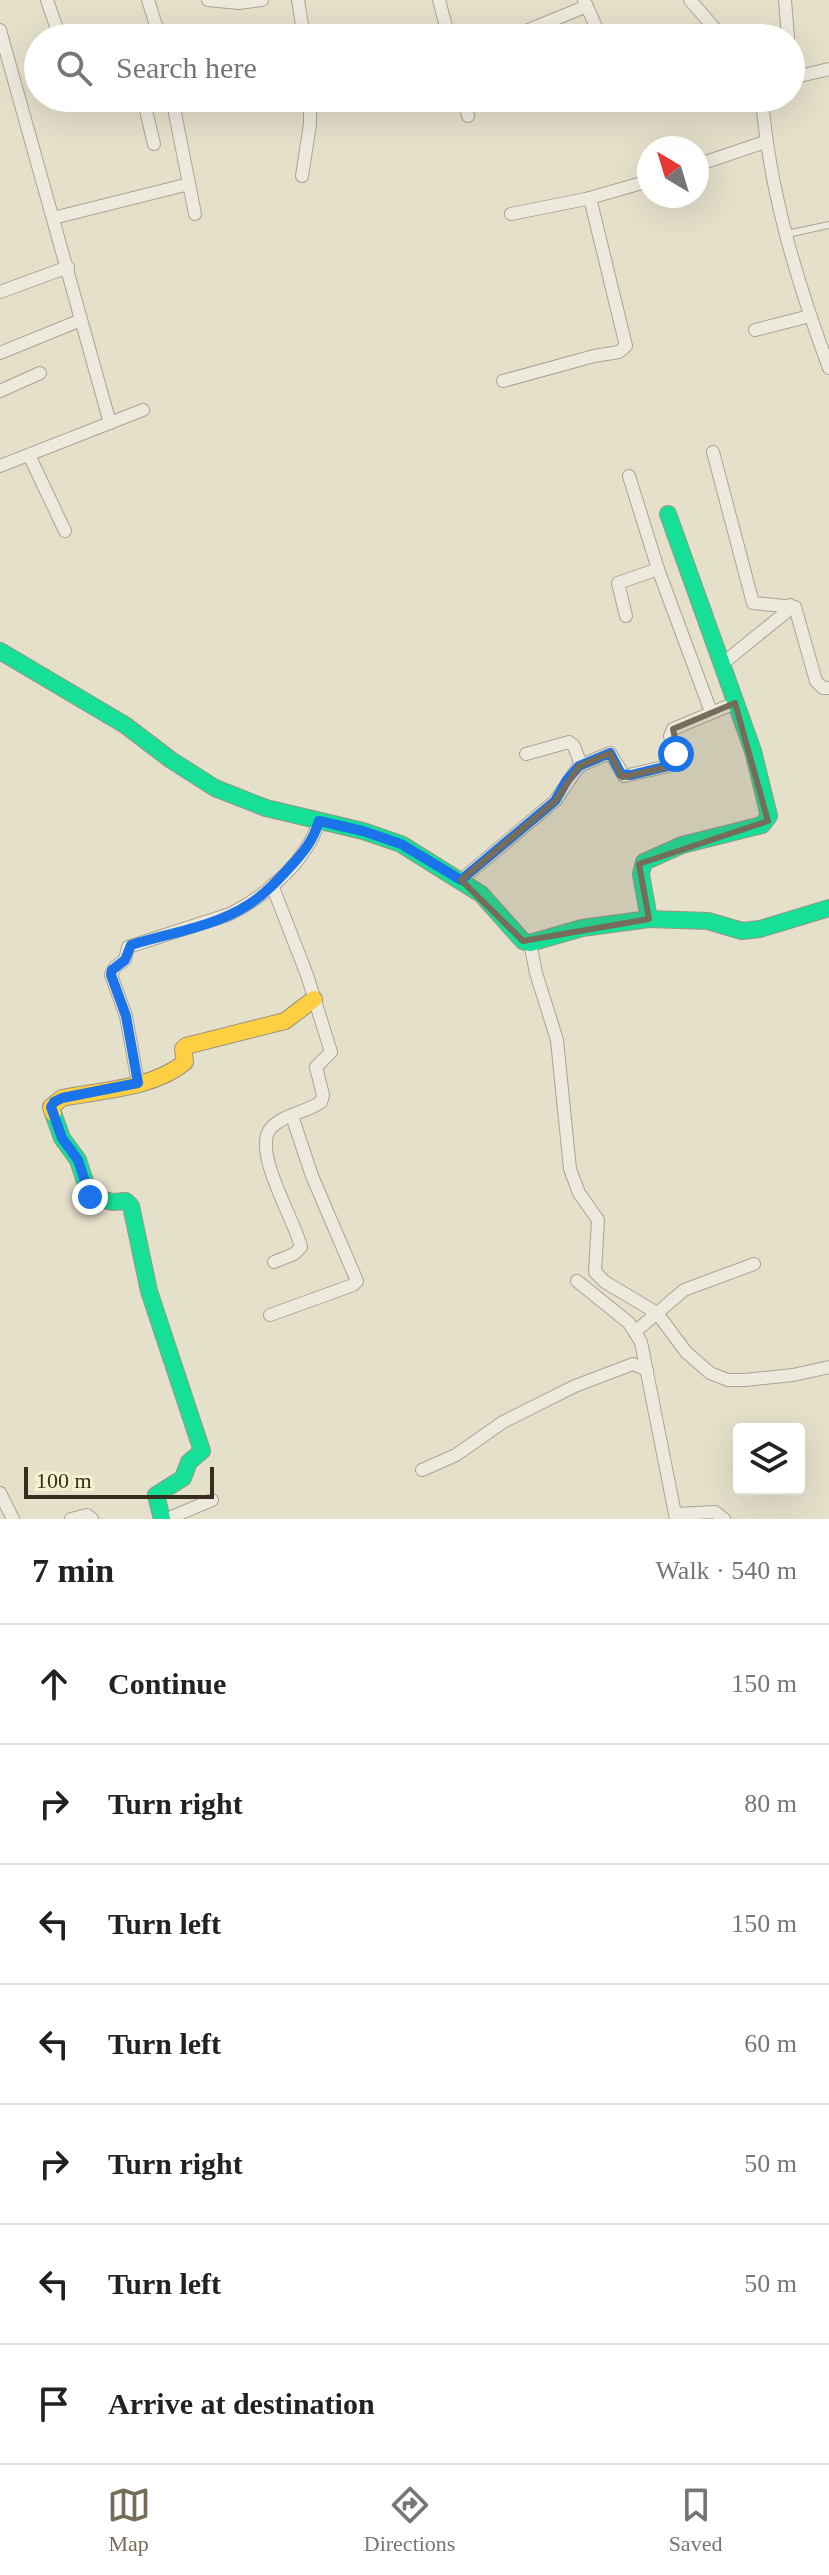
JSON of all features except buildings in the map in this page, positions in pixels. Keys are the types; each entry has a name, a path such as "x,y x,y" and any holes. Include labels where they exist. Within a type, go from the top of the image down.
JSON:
{"street":[{"path":"148,0 156,24"},
{"path":"208,0 239,3 262,0"},
{"path":"298,0 302,24"},
{"path":"439,0 445,24"},
{"path":"690,0 711,24"},
{"path":"785,0 787,24"},
{"path":"52,2 57,24"},
{"path":"540,24 586,3 595,24"},
{"path":"0,30 110,423"},
{"path":"805,75 829,69"},
{"path":"146,112 154,144"},
{"path":"175,112 195,214"},
{"path":"302,176 310,112"},
{"path":"467,112 468,116"},
{"path":"763,112 765,142 787,234 810,316 829,368"},
{"path":"709,161 765,142"},
{"path":"53,218 189,184"},
{"path":"511,214 590,198 637,184"},
{"path":"503,381 619,352 626,346 590,198"},
{"path":"0,292 68,267"},
{"path":"755,330 810,316"},
{"path":"0,353 81,320"},
{"path":"0,391 40,373"},
{"path":"0,466 143,410"},
{"path":"713,452 753,603 758,606 790,605 796,609 816,681 823,688 829,688"},
{"path":"29,455 65,531"},
{"path":"629,476 658,569 711,712"},
{"path":"649,919 641,874 645,861 674,849 768,821 753,751 668,514"},
{"path":"626,616 618,583 658,569"},
{"path":"722,664 785,613 790,605"},
{"path":"0,651 125,725 215,788 266,808 363,831 401,844 481,894 523,941 530,943 582,928 649,919 708,921 742,931 760,929 829,908"},
{"path":"461,880 555,801 573,771 581,765 610,753 624,776 673,765 677,759 670,736 673,729 735,703"},
{"path":"526,754 569,742 574,746 581,765"},
{"path":"138,1083 126,1016 112,980 112,970 125,960 131,945 230,914 246,906 272,885 309,845 319,821"},
{"path":"272,885 331,1052 316,1067 323,1098 318,1104 270,1129 264,1145 301,1247 294,1254 274,1262"},
{"path":"530,943 557,1040 570,1169 574,1184 600,1227 595,1272 605,1282 657,1313 694,1361 717,1377 728,1380 757,1379 829,1367"},
{"path":"212,1500 164,1519 156,1495 186,1475 189,1462 202,1451 149,1291 131,1206 126,1201 113,1202 90,1197 78,1160 62,1138 51,1107 62,1098 138,1083 184,1066 183,1049 186,1046 285,1021 314,999"},
{"path":"270,1315 357,1281 317,1191 292,1116"},
{"path":"636,1331 674,1297 696,1283 754,1264"},
{"path":"577,1281 636,1331 647,1370 676,1516 715,1512 724,1519"},
{"path":"422,1470 456,1455 503,1422 575,1386 633,1364 647,1370"},
{"path":"0,1493 13,1519"},
{"path":"71,1519 87,1515 92,1519"}],"lane":[{"path":"787,234 829,225"}],"highlighted area":[{"path":"735,703 768,821 639,864 649,919 523,941 461,880 555,801 579,766 610,753 622,777 680,764 673,729"}],"traffic: fast":[{"path":"668,514 753,751 769,816 762,825 682,845 644,862 641,874 649,919 708,921 742,931 760,929 829,908"},
{"path":"0,651 125,725 215,788 266,808 363,831 401,844 481,894 523,941 530,943 582,928 649,919"},
{"path":"53,1113 62,1138 78,1160 90,1197 113,1202 126,1201 131,1206 149,1291 202,1451 189,1462 183,1478 156,1495 162,1519"}],"traffic: slow":[{"path":"53,1113 51,1107 62,1098 158,1078 185,1062 183,1049 186,1046 285,1021 314,999"}],"route":[{"path":"90,1197 78,1160 62,1138 51,1107 62,1098 138,1083 124,1007 111,975 112,970 125,960 128,947 167,936 246,906 301,855 314,837 319,821 401,844 461,880 555,801 579,766 610,753 624,776 673,765 676,754"}]}
